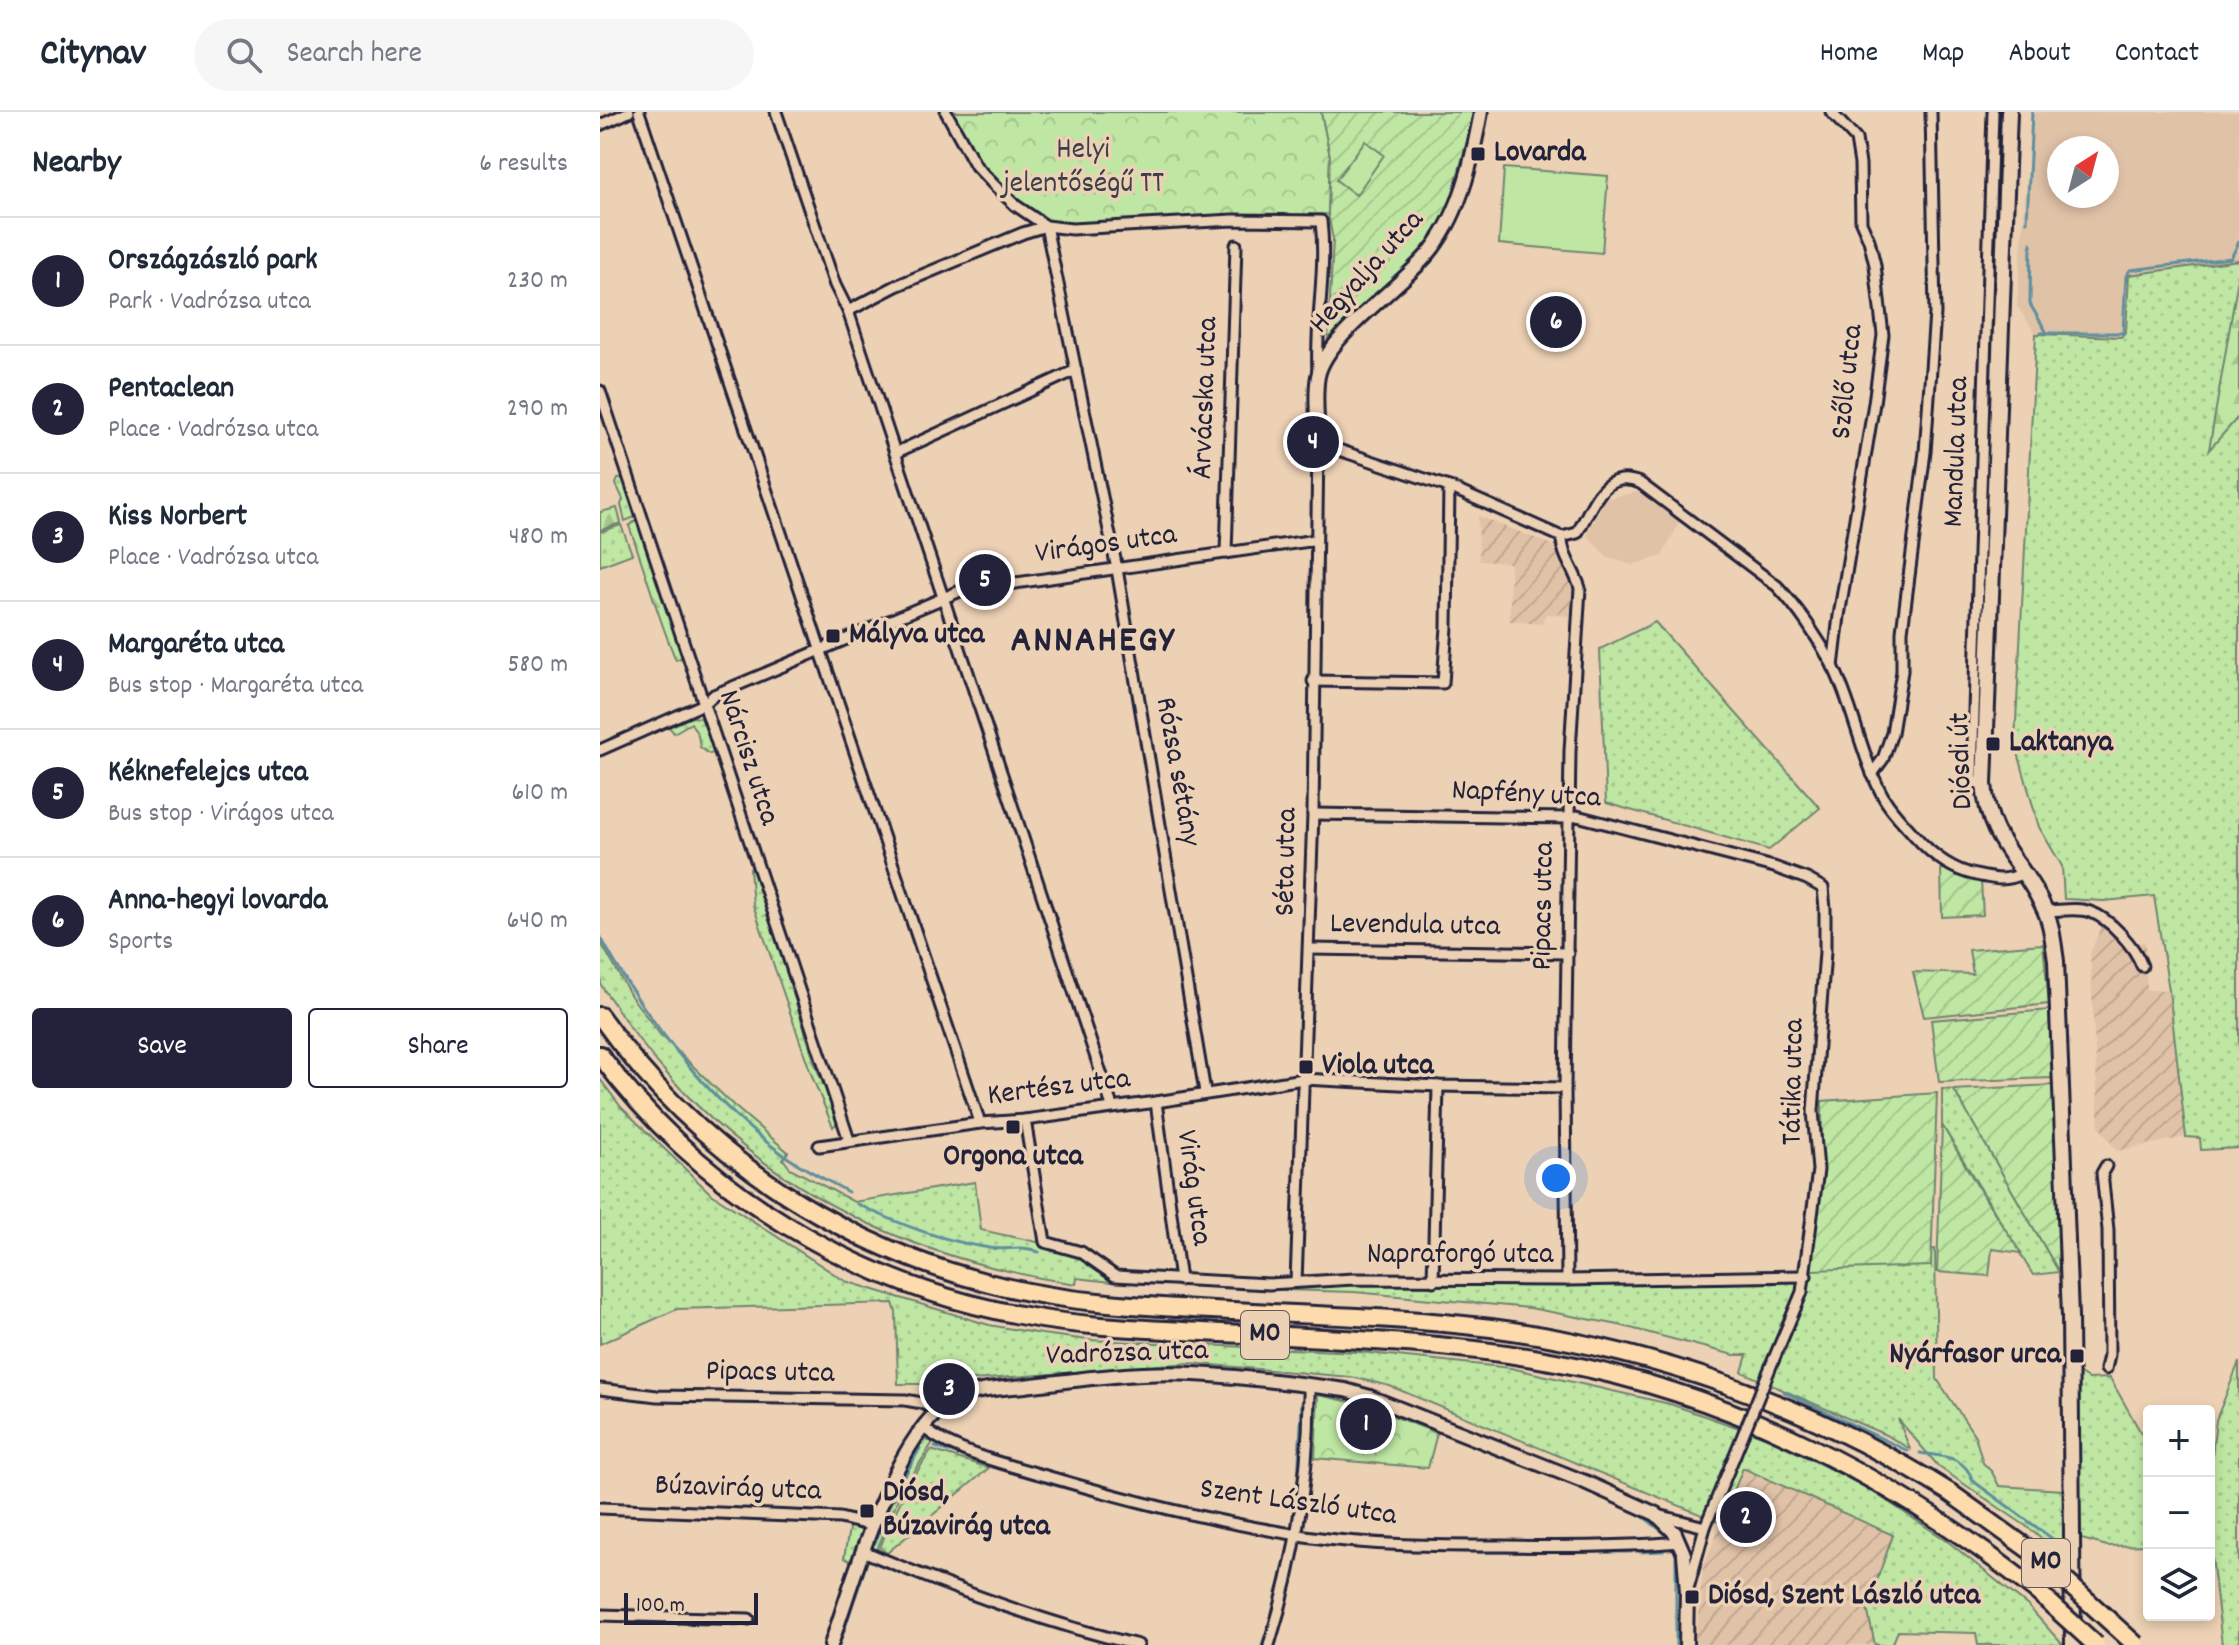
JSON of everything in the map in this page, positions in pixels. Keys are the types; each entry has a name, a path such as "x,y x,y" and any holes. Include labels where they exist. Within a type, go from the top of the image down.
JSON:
{"highway":[{"name":"M0","path":"600,1016 665,1096 736,1160 780,1192 832,1223 926,1264 998,1286 1095,1302 1453,1324 1595,1346 1712,1380 1813,1419 1908,1466 2038,1556 2136,1645"},
{"name":"M0","path":"600,1055 651,1116 733,1189 811,1240 898,1281 965,1303 1025,1317 1094,1325 1360,1339 1482,1350 1557,1362 1625,1378 1736,1414 1839,1461 1944,1522 2040,1594 2096,1645"}],"main road":[{"name":"Diósdi út","path":"2009,112 1984,784 1987,812 1994,831 2046,911 2056,961 2070,1316 2073,1645"}],"street":[{"path":"600,125 629,112"},
{"path":"639,112 980,1123"},
{"path":"776,112 835,285 848,311 1112,1106"},
{"path":"946,112 976,166 1015,205 1046,226"},
{"name":"Hegyalja utca","path":"1318,376 1324,361 1343,336 1419,265 1444,232 1467,175 1481,112"},
{"name":"Szőlő utca","path":"1831,112 1856,139 1860,164 1861,222 1875,265 1883,335 1833,667"},
{"name":"Mandula utca","path":"1872,774 1883,759 1892,733 1902,671 1902,631 1925,452 1935,313 1931,112"},
{"name":"Mandula utca","path":"1984,784 1973,782 1972,774 1993,112"},
{"path":"848,311 896,286 1046,226 1072,229 1233,220 1321,221 1318,443 1449,487 1562,537 1577,533 1606,485 1622,478 1640,483 1777,586 1789,599 1833,667 1872,774 1886,802 1924,847 1940,860 1970,874 1998,880 2011,879 2023,873"},
{"name":"Rózsa sétány","path":"1046,226 1117,569 1205,1092"},
{"name":"Árvácska utca","path":"1226,553 1236,245"},
{"path":"895,453 1076,370"},
{"name":"Nárcisz utca","path":"600,391 849,1140"},
{"name":"Séta utca","path":"1296,1282 1310,949 1318,443"},
{"path":"1313,681 1443,683 1449,487"},
{"name":"Pipacs utca","path":"1562,537 1562,546 1580,588 1570,751 1565,1088 1567,1280"},
{"name":"Virágos utca","path":"600,750 704,704 714,695 960,591 1316,540"},
{"name":"Napfény utca","path":"1313,814 1577,816 1774,867 1823,888"},
{"name":"Tátika utca","path":"1687,1592 1705,1527 1806,1276 1818,1170 1814,1087 1825,952 1823,888"},
{"path":"2046,911 2088,911 2098,916 2134,947 2142,966"},
{"name":"Levendula utca","path":"1310,949 1568,953"},
{"path":"1303,1079 1565,1088"},
{"name":"Kertész utca","path":"819,1146 1156,1102 1303,1079"},
{"path":"1433,1281 1438,1086"},
{"name":"Virág utca","path":"1156,1102 1180,1280"},
{"name":"Napraforgó utca","path":"1025,1120 1045,1242 1081,1252 1115,1276 1269,1284 1354,1279 1433,1281 1806,1276"},
{"path":"2106,1166 2102,1173 2108,1230 2109,1355 2106,1369"},
{"name":"Vadrózsa utca","path":"831,1645 873,1526 923,1427 937,1411 955,1398 980,1391 1148,1374 1193,1374 1345,1390 1370,1397 1585,1482 1656,1514 1680,1542"},
{"path":"1269,1645 1286,1592 1305,1490 1309,1385"},
{"name":"Pipacs utca","path":"600,1389 657,1396 905,1400 927,1404 937,1411"},
{"name":"Szent László utca","path":"923,1427 942,1441 1024,1470 1111,1495 1204,1517 1298,1534 1375,1543 1454,1546 1633,1546 1680,1542"},
{"name":"Búzavirág utca","path":"600,1508 840,1518 873,1526"},
{"path":"1691,1523 1711,1512"},
{"path":"1656,1514 1705,1527"},
{"path":"1680,1542 1686,1567 1686,1645"},
{"path":"863,1551 1009,1608 1138,1645"},
{"path":"600,1615 749,1619"}],"shaded area":[{"path":"2032,112 2239,112 2239,260 2130,275 2126,331 2121,337 2036,334 2017,306"},
{"path":"1637,492 1661,502 1680,521 1662,556 1632,565 1606,556 1587,535 1604,499"},
{"path":"1478,516 1553,545 1571,571 1573,616 1546,614 1541,624 1510,621 1510,563 1479,561"},
{"path":"2104,920 2135,944 2145,942 2147,990 2169,990 2186,1137 2117,1151 2099,1127 2090,954"},
{"path":"1743,1467 1894,1535 1867,1608 1875,1645 1695,1645 1703,1568"}],"green space":[{"name":"Helyi jelentőségű TT","path":"950,112 1321,112 1330,156 1328,214 1071,225 1046,222 1012,196 978,162"},
{"path":"1321,112 1475,112 1444,225 1417,258 1328,339 1333,239 1328,214 1330,156"},
{"path":"1365,141 1384,155 1356,195 1336,180"},
{"path":"1504,168 1608,176 1602,253 1499,244"},
{"path":"2239,260 2239,1148 2201,1150 2200,1138 2186,1137 2169,990 2154,896 2104,901 2064,899 2062,866 2039,827 2015,742 2036,334 2121,337 2126,331 2129,275"},
{"path":"2239,273 2239,416 2209,450"},
{"path":"624,478 636,512 635,517 625,521 621,505 623,499 616,484 618,479"},
{"path":"617,508 621,523 600,530 600,512"},
{"path":"640,522 685,656 676,660 629,526"},
{"path":"621,525 632,554 600,566 600,532"},
{"path":"1655,622 1820,808 1769,850 1606,803 1600,649"},
{"path":"692,717 701,718 716,753 709,754 700,747 691,723 674,733 669,727"},
{"path":"754,867 815,1064 836,1116 837,1123 833,1127 813,1079 753,905 750,869"},
{"path":"1941,867 1981,881 1983,915 1942,917"},
{"path":"600,941 631,996 659,1033 733,1105 788,1152 783,1159 790,1168 854,1202 975,1182 981,1230 1060,1247 1091,1259 1114,1279 1111,1282 1077,1278 1076,1284 958,1258 848,1214 797,1185 749,1151 703,1112 648,1052 601,984"},
{"path":"2043,944 2049,1004 1924,1017 1913,972 1973,974 1969,950"},
{"path":"2049,1010 2053,1078 1939,1082 1931,1020"},
{"path":"600,1079 621,1107 710,1193 845,1281 989,1325 1042,1334 1088,1340 1359,1352 1511,1368 1670,1404 1768,1438 1864,1486 1946,1540 2028,1606 2063,1645 1978,1645 1976,1633 1898,1631 1892,1645 1875,1645 1867,1608 1893,1535 1743,1468 1721,1523 1390,1386 1351,1377 1190,1363 898,1384 896,1312 893,1303 677,1309 600,1344"},
{"path":"2054,1085 2059,1272 1954,1090"},
{"path":"1942,1089 1954,1090 2059,1272 2033,1275 1942,1125"},
{"path":"1937,1093 1931,1266 1811,1270 1822,1170 1822,1101"},
{"path":"1942,1125 2021,1253 1992,1249 1989,1276 1937,1272"},
{"path":"1935,1249 1937,1379 1975,1436 1983,1463 1999,1486 2063,1490 2063,1557 2026,1526 1939,1467 1898,1419 1910,1449 1888,1436 1742,1372 1747,1355 1734,1355 1619,1325 1530,1308 1354,1292 1285,1290 1295,1284 1788,1281 1846,1255"},
{"path":"2239,1362 2239,1645 2222,1645 2215,1583 2216,1420"},
{"path":"2077,1372 2088,1379 2110,1378 2143,1436 2143,1545 2107,1546 2078,1538 2080,1443"},
{"path":"1318,1395 1365,1405 1437,1433 1428,1468 1315,1458"},
{"path":"926,1440 933,1442 899,1496 876,1552 871,1543 882,1516 900,1491 900,1475 916,1446"},
{"path":"931,1450 989,1468 887,1553 880,1548 890,1522"},
{"path":"850,1523 863,1535 850,1561 844,1558"}],"waterway":[{"path":"2027,222 2032,112"},
{"path":"2041,333 2123,333 2126,276 2130,270 2231,258 2239,242"},
{"path":"2031,243 2030,304 2047,333"},
{"path":"600,936 657,1027 730,1110 784,1155 848,1192"},
{"path":"857,1204 905,1225 954,1241 995,1249 1027,1248 1039,1252"},
{"path":"1784,1392 1908,1451"},
{"path":"1293,1521 1302,1403"},
{"path":"937,1423 956,1409"},
{"path":"935,1447 992,1465"},
{"path":"903,1479 920,1448"},
{"path":"1920,1453 1959,1462 1973,1481 2065,1548"},
{"path":"997,1467 1034,1479"},
{"path":"1043,1482 1167,1515 1260,1533"},
{"path":"875,1543 888,1510"},
{"path":"1640,1514 1667,1535"},
{"path":"1274,1608 1289,1544"},
{"path":"1325,1544 1337,1545"},
{"path":"1406,1550 1426,1550"},
{"path":"1433,1551 1471,1552"},
{"path":"1640,1552 1663,1551"},
{"path":"1476,1552 1631,1552"},
{"path":"1676,1555 1676,1645"},
{"path":"2080,1560 2081,1585"},
{"path":"875,1563 1006,1613"},
{"path":"839,1645 865,1568"},
{"path":"2080,1605 2080,1621"},
{"path":"1014,1615 1116,1645"},
{"path":"1262,1645 1272,1616"}],"place":[{"name":"Lovarda","path":"1478,154"},
{"name":"Anna-hegyi lovarda","path":"1556,322"},
{"name":"Margaréta utca","path":"1313,442"},
{"name":"Kéknefelejcs utca","path":"985,580"},
{"name":"Mályva utca","path":"833,636"},
{"name":"Laktanya","path":"1993,744"},
{"name":"Viola utca","path":"1306,1067"},
{"name":"Orgona utca","path":"1013,1127"},
{"name":"Nyárfasor urca","path":"2077,1356"},
{"name":"Kiss Norbert","path":"949,1389"},
{"name":"Országzászló park","path":"1366,1424"},
{"name":"Diósd, Búzavirág utca","path":"867,1511"},
{"name":"Pentaclean","path":"1746,1517"},
{"name":"Diósd, Szent László utca","path":"1692,1597"}],"district":[{"name":"ANNAHEGY","path":"1093,642"}]}
